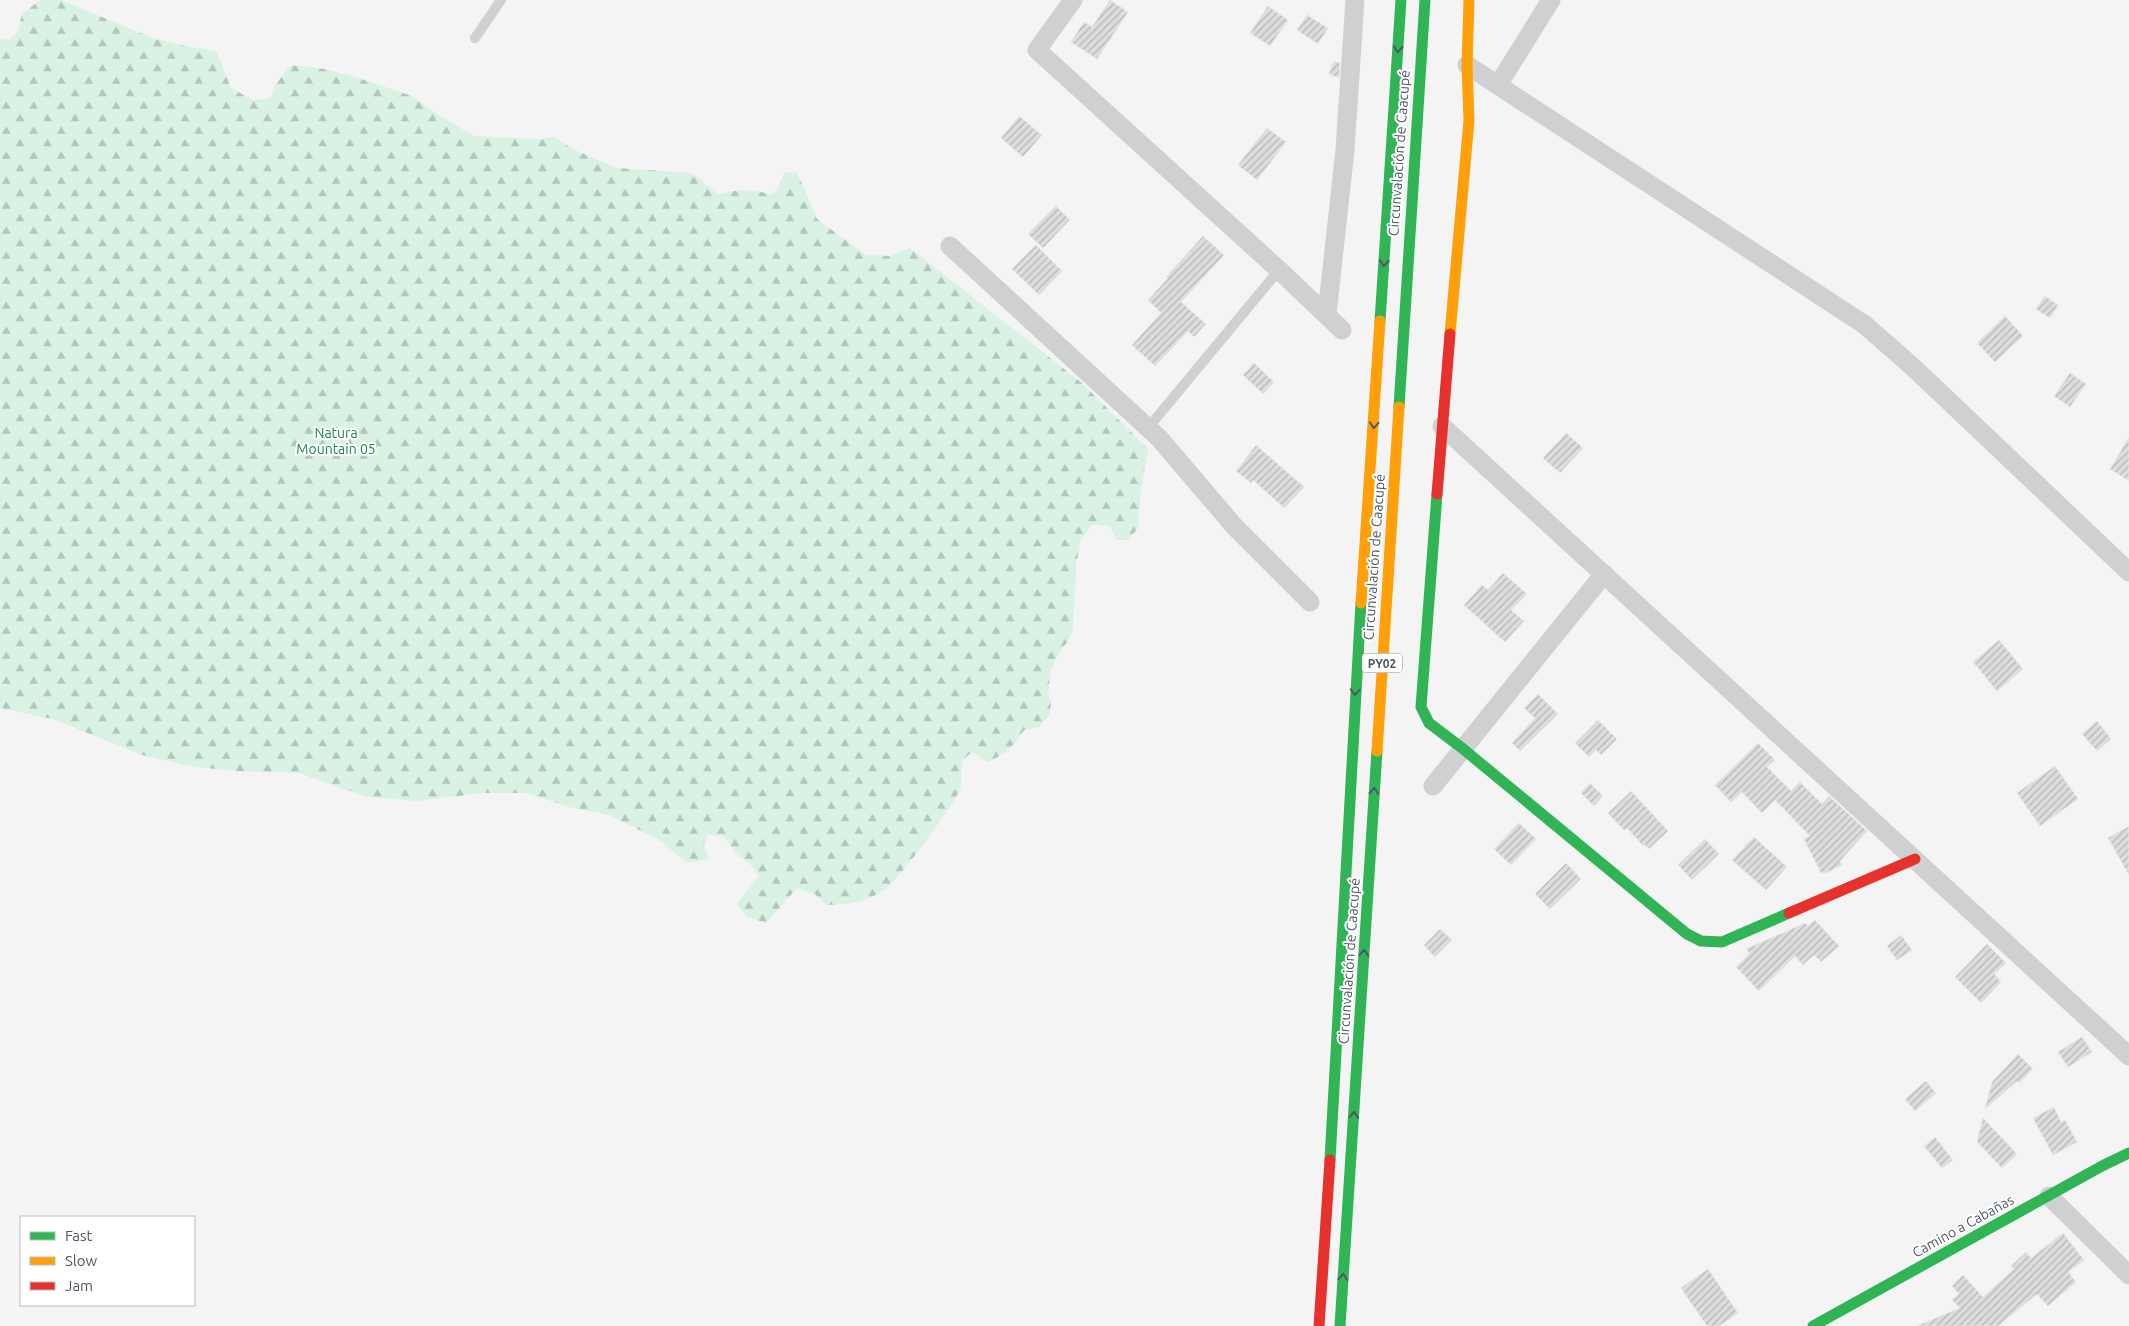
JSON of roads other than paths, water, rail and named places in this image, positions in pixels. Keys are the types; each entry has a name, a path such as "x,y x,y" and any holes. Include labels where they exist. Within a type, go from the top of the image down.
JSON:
{"main road":[{"name":"Circunvalación de Caacupé","path":"1319,1326 1328,1194 1352,739 1401,0"},
{"name":"Circunvalación de Caacupé","path":"1340,1326 1425,0"},
{"path":"1469,0 1467,65 1469,120 1442,426 1421,707 1429,723 1462,748 1687,934 1701,940 1722,942 1915,859"},
{"name":"Camino a Cabañas","path":"1812,1326 2102,1166 2129,1153"}],"street":[{"path":"1073,0 1037,50 1327,314 1342,330"},
{"path":"1327,314 1344,150 1355,0"},
{"path":"1498,85 1551,0"},
{"path":"1467,65 1865,325 1921,375 2129,572"},
{"path":"950,246 1159,438 1234,526 1310,602"},
{"path":"1442,426 2129,1056"},
{"path":"1433,786 1604,574"},
{"path":"2049,1196 2129,1275"}],"lane":[{"path":"474,38 501,0"},
{"path":"1148,428 1279,270"}],"park label":[{"name":"Natura Mountain 05","path":"336,442"}]}
